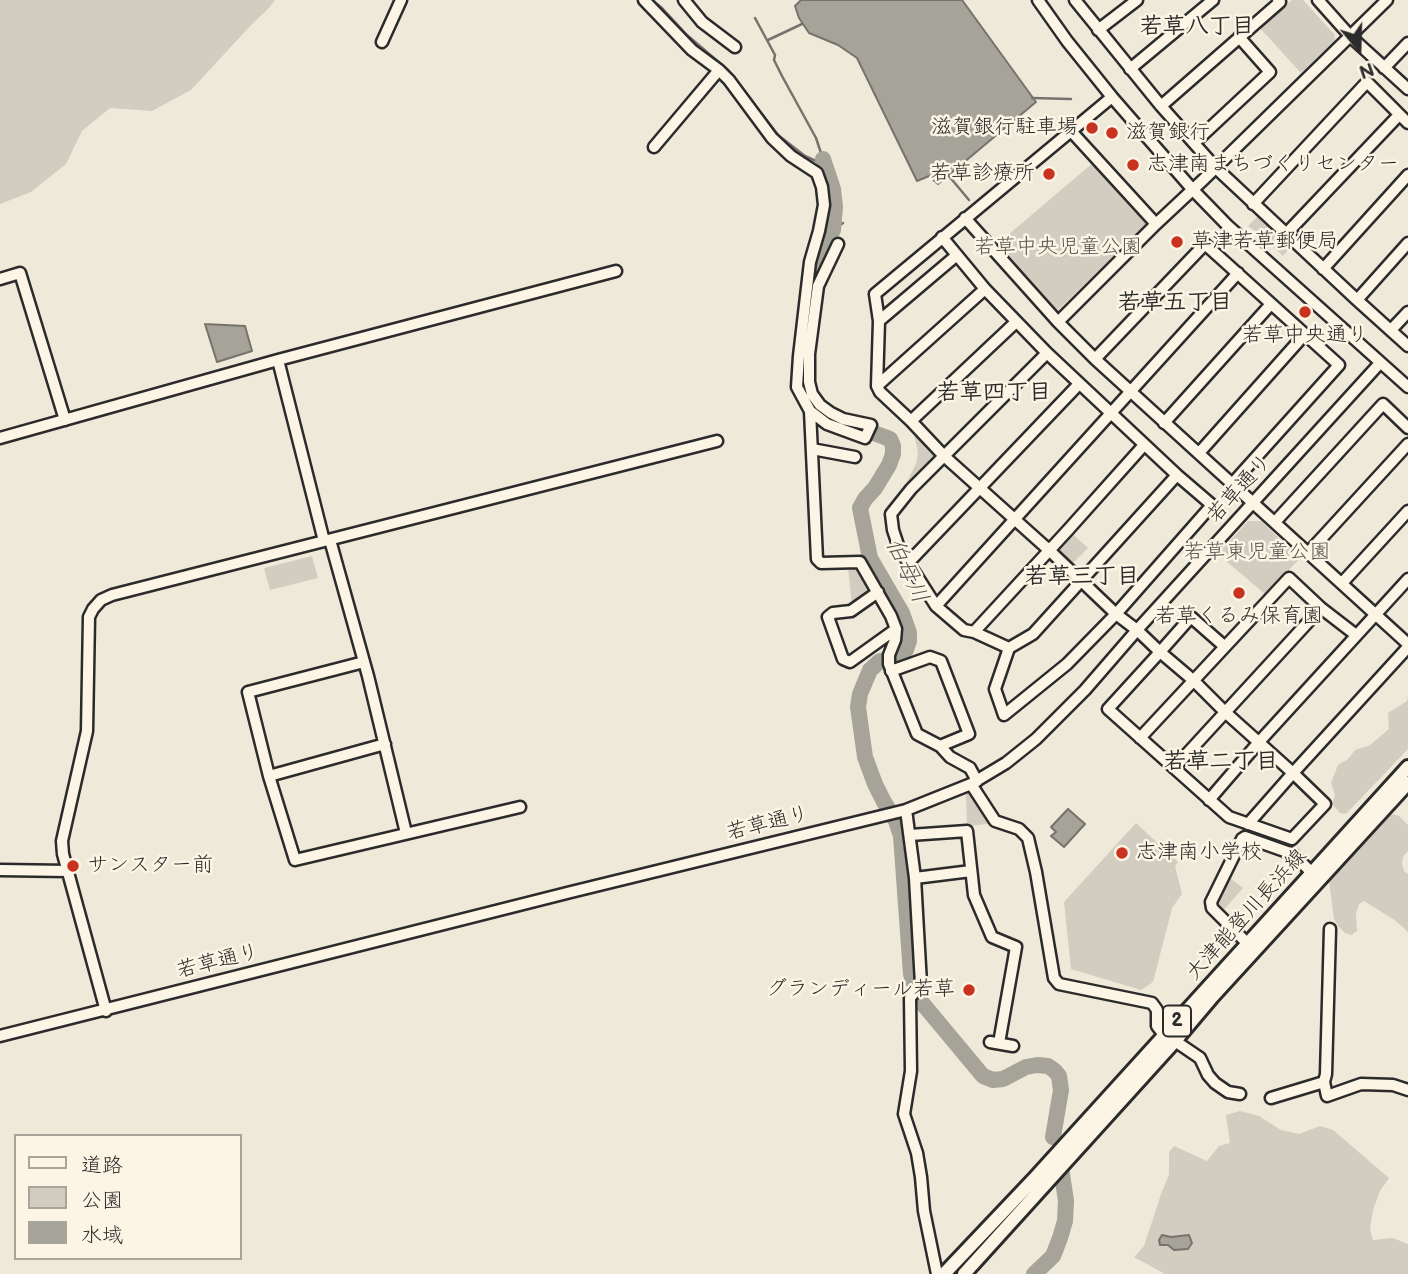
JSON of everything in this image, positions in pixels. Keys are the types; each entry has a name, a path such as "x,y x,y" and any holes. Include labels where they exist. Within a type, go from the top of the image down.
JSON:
{"main road":[{"name":"大津能登川長浜線","path":"1251,947 1312,873 1408,767"},
{"name":"大津能登川長浜線","path":"964,1274 1251,947 1408,783"},
{"name":"大津能登川長浜線","path":"944,1274 1170,1038"}],"street":[{"path":"382,42 401,0"},
{"path":"644,0 692,50 719,70 739,92 772,138 791,156 817,173 824,205 810,262 797,387 810,411 827,424 865,438 870,425 843,419 820,405 812,394 809,382 809,354 818,286 838,244"},
{"path":"684,0 702,22 735,47"},
{"path":"1038,0 1112,97 1193,190 1227,225 1408,387"},
{"path":"1075,0 1161,106 1216,168 1408,346"},
{"path":"1098,30 1137,0"},
{"path":"1130,69 1213,0"},
{"path":"1161,106 1280,2 1278,0"},
{"path":"1318,0 1351,37 1408,89"},
{"path":"1058,322 1387,0"},
{"path":"1194,143 1270,72 1239,37"},
{"path":"1384,68 1408,43"},
{"path":"654,147 719,70"},
{"path":"1253,204 1367,82 1408,123"},
{"path":"1112,97 875,294 879,321 877,386 944,456 1116,614 1137,630 1160,652 1193,680 1325,804 1292,839 1229,817 1108,709 1160,652 1191,617 1223,646"},
{"path":"1286,234 1399,115"},
{"path":"1071,131 1156,224"},
{"path":"1323,269 1408,175"},
{"path":"965,218 1058,322 1095,359 1408,646 1248,824"},
{"path":"942,237 985,289 1047,353 1212,505 1116,614 1066,664 1004,715 996,689 1009,648 1033,634 1177,475"},
{"path":"1095,359 1205,243 1339,365 1232,484"},
{"path":"1357,300 1408,243"},
{"path":"879,321 957,256"},
{"path":"0,438 278,360 616,271"},
{"path":"0,279 20,273 65,420"},
{"path":"936,606 1238,273"},
{"path":"877,386 985,289"},
{"path":"1164,423 1271,304"},
{"path":"1391,330 1408,312"},
{"path":"911,421 1016,322"},
{"path":"1199,453 1305,334"},
{"path":"1009,648 964,630 936,606 899,548 891,514 911,489 1047,353"},
{"path":"278,360 327,541 364,662 406,833"},
{"name":"若草通り","path":"0,1037 896,812 974,782 1006,763 1037,739 1085,690 1380,363"},
{"path":"908,562 1079,384"},
{"path":"1275,522 1383,404 1408,428"},
{"path":"810,411 817,559 821,564 860,562 896,629 890,663 917,734 940,746 950,757 970,768 974,782 995,821 1019,829 1028,838 1054,978 1059,984 1074,988 1152,1003 1157,1010 1157,1026 1200,1058 1215,1083 1240,1094"},
{"path":"106,1011 62,841 87,731 89,617 102,600 112,595 717,441"},
{"path":"1308,553 1408,444"},
{"path":"974,632 1144,445"},
{"path":"812,449 855,457"},
{"path":"1342,583 1408,511"},
{"path":"1140,738 1289,578 1321,608 1356,635"},
{"path":"1209,800 1408,579"},
{"path":"878,592 851,611 833,613 828,617 843,659 850,662 896,629"},
{"path":"1174,768 1321,608"},
{"path":"890,663 930,657 940,661 968,734 940,746"},
{"path":"364,662 248,692 269,776 295,860 520,807"},
{"path":"269,776 385,744"},
{"path":"896,812 909,835 915,878 921,984 910,998 911,1071 904,1114 917,1153 924,1211 937,1274"},
{"path":"909,835 966,830 974,895 992,937 1016,947 994,1043 1013,1046"},
{"path":"1251,947 1212,908 1210,902 1242,839 1245,837 1293,854 1312,873"},
{"path":"0,870 68,870"},
{"path":"915,878 971,871"},
{"path":"1330,929 1324,1082 1328,1096 1361,1084 1393,1085 1408,1090"},
{"path":"1271,1098 1324,1082"}],"green space":[{"path":"0,0 275,0 191,90 152,111 110,108 82,131 66,164 31,192 0,204"},
{"path":"1292,0 1303,0 1334,34 1335,40 1301,73 1259,27"},
{"name":"若草中央児童公園","path":"1094,162 1148,222 1055,313 995,246"},
{"path":"1258,216 1292,246 1283,256 1248,226"},
{"path":"916,431 936,452 936,456 906,490 903,489 916,464 918,453 914,433"},
{"name":"若草東児童公園","path":"1248,521 1261,521 1300,558 1266,595 1218,554"},
{"path":"1068,530 1088,548 1068,568 1050,551"},
{"path":"312,556 318,578 270,590 264,568"},
{"path":"853,566 860,571 870,587 869,594 852,606 848,567"},
{"path":"1408,696 1408,749 1346,814 1340,813 1332,804 1335,795 1331,783 1338,765 1348,759 1355,750 1370,745 1389,729 1388,713 1407,701"},
{"path":"970,793 989,824 967,826 966,794"},
{"path":"1391,814 1399,816 1408,825 1408,851 1402,863 1408,874 1408,932 1364,901 1359,904 1356,913 1357,931 1351,935 1345,933 1334,919 1329,881 1333,873"},
{"path":"1136,823 1178,862 1175,866 1182,894 1172,908 1153,982 1141,990 1071,969 1064,902"},
{"path":"1226,875 1243,888 1222,912 1215,906 1214,900"},
{"path":"1240,1111 1259,1116 1281,1130 1299,1134 1320,1126 1333,1130 1389,1178 1380,1191 1370,1229 1373,1240 1393,1238 1408,1244 1408,1274 1165,1274 1134,1257 1144,1246 1169,1175 1169,1152 1174,1146 1207,1161 1219,1146 1230,1143 1226,1115"}],"water":[{"path":"801,0 962,0 1036,102 938,184 929,176 917,181 857,58 838,45 809,33 795,6"},
{"path":"205,324 245,326 252,351 217,362"},
{"path":"1068,809 1085,824 1064,847 1051,836 1056,832 1051,827"},
{"path":"1162,1235 1189,1235 1192,1243 1188,1249 1174,1250 1168,1245 1160,1245"}],"waterway":[{"path":"652,0 728,70 778,135 805,156 816,161 823,159 816,138 782,76 774,60 775,55 755,18"},
{"path":"768,40 802,24"},
{"path":"1032,98 1071,99"},
{"name":"伯母川","path":"813,299 827,242 833,230 835,207 833,189 823,159"},
{"path":"948,175 969,200"},
{"path":"833,230 843,223"},
{"name":"伯母川","path":"833,418 890,439 893,446 889,465 860,508 870,558 902,613 909,641 902,655 880,661 870,670 860,694 858,707 865,757 901,836 911,974 918,998 983,1076 993,1080 1003,1079 1026,1067 1037,1065 1048,1066 1055,1071 1059,1076 1061,1090 1053,1137"},
{"name":"伯母川","path":"1034,1274 1053,1256 1065,1221 1066,1201 1062,1174"}],"place":[{"name":"滋賀銀行駐車場","path":"1092,128"},
{"name":"滋賀銀行","path":"1112,133"},
{"name":"志津南まちづくりセンター","path":"1133,165"},
{"name":"若草診療所","path":"1049,174"},
{"name":"草津若草郵便局","path":"1177,242"},
{"name":"若草中央通り","path":"1305,312"},
{"name":"若草くるみ保育園","path":"1239,593"},
{"name":"志津南小学校","path":"1122,853"},
{"name":"サンスター前","path":"73,866"},
{"name":"グランディール若草","path":"969,990"}],"district":[{"name":"若草八丁目","path":"1197,27"},
{"name":"若草五丁目","path":"1175,303"},
{"name":"若草四丁目","path":"994,393"},
{"name":"若草三丁目","path":"1082,577"},
{"name":"若草二丁目","path":"1221,762"}]}
